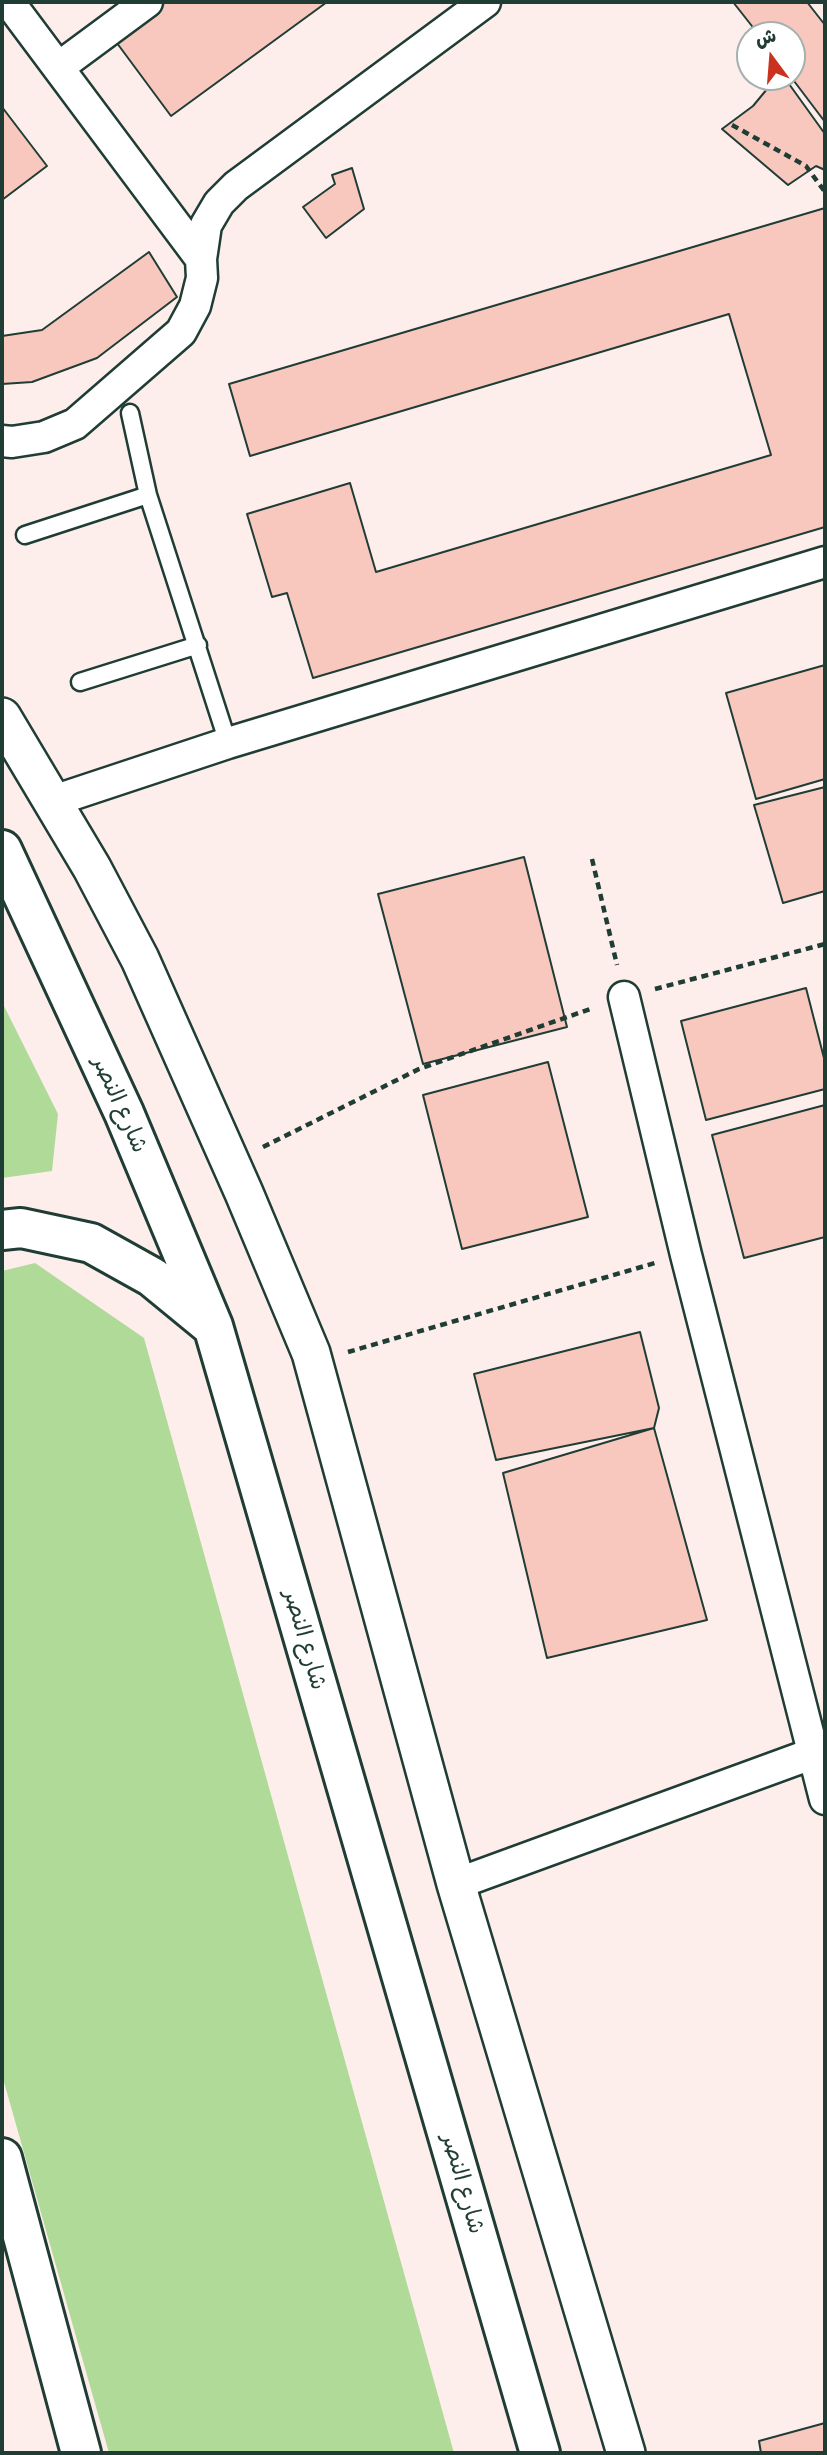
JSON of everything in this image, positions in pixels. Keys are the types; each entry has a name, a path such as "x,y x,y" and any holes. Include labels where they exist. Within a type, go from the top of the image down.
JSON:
{"main road":[{"name":"شارع النصر","path":"2,850 124,1113 213,1326 540,2453"},
{"path":"2,1230 21,1228 90,1243 152,1277 213,1326"},
{"path":"2,2158 81,2453"}],"street":[{"path":"9,2 201,259"},
{"path":"59,67 147,2"},
{"path":"2,441 44,437 75,424 181,332 195,306 202,278 201,259 206,225 219,203 236,186 485,2"},
{"path":"53,801 228,743 825,562"},
{"path":"2,716 53,801 140,959 231,1163 313,1362 456,1884 625,2453"},
{"path":"624,997 686,1255 819,1751 825,1799"},
{"path":"456,1884 819,1751"}],"lane":[{"path":"131,413 148,495 228,743"},
{"path":"25,535 148,495"},
{"path":"79,682 198,645"}],"path":[{"path":"732,125 806,166 825,192"},
{"path":"592,859 624,997"},
{"path":"231,1163 419,1069 624,997 825,944"},
{"path":"313,1362 686,1255"}],"green space":[{"path":"2,1002 58,1114 52,1171 2,1178"},
{"path":"35,1263 144,1338 454,2453 109,2453 2,2075 2,1271"}],"building":[{"path":"156,2 327,2 171,116 111,35"},
{"path":"733,2 807,2 825,25 825,122 802,91 806,91 806,21 748,21"},
{"path":"765,91 794,91 825,134 825,170 816,166 788,185 722,129 753,106"},
{"path":"2,107 47,166 2,200"},
{"path":"352,168 364,209 326,238 303,207 335,184 332,175"},
{"path":"825,208 825,527 313,678 287,593 272,597 247,514 350,483 376,572 771,455 729,314 250,456 229,384"},
{"path":"149,252 177,297 97,358 32,382 2,384 2,336 42,330"},
{"path":"825,665 825,779 756,799 726,693"},
{"path":"825,787 825,891 783,903 754,805"},
{"path":"524,857 567,1027 423,1064 378,894"},
{"path":"806,988 825,1062 825,1089 706,1120 681,1021"},
{"path":"548,1062 588,1217 462,1249 423,1095"},
{"path":"825,1105 825,1237 744,1258 712,1135"},
{"path":"640,1332 659,1408 654,1428 496,1460 474,1374"},
{"path":"654,1428 707,1620 547,1658 503,1473"},
{"path":"825,2423 825,2453 761,2453 759,2441"}]}
